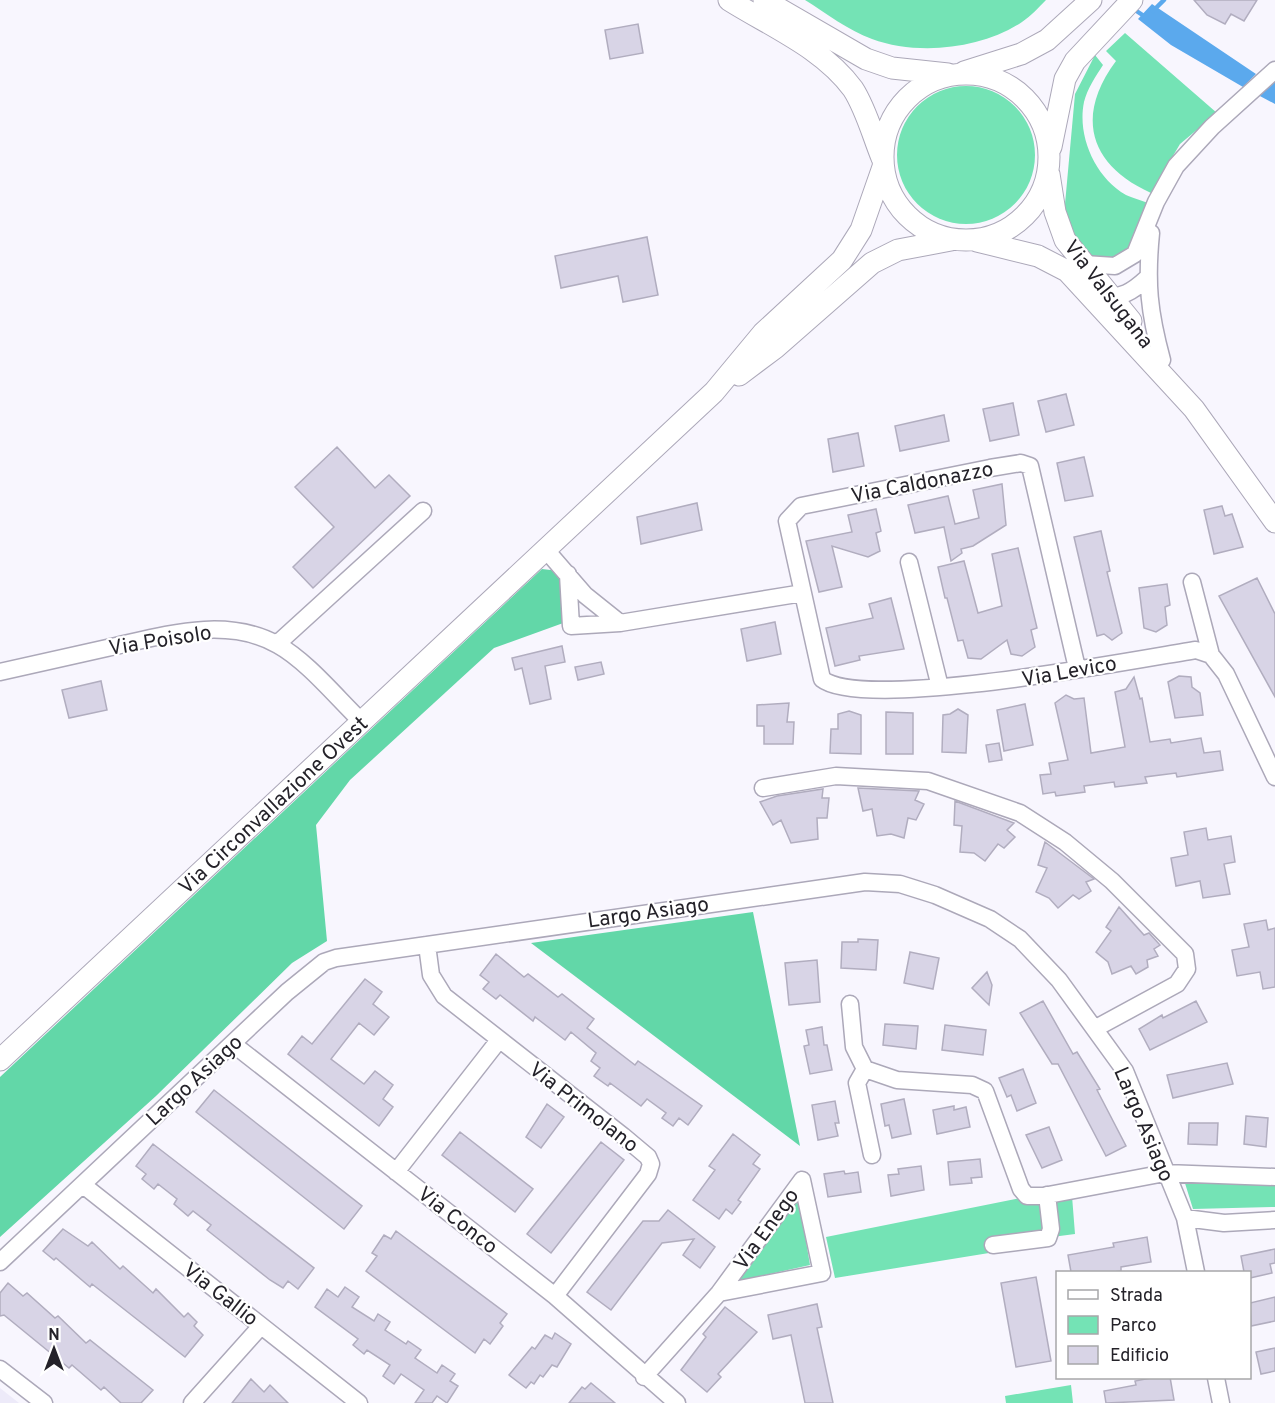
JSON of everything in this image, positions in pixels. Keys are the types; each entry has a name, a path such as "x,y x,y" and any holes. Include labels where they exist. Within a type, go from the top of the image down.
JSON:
{"main road":[{"path":"729,0 810,48 837,72 856,95 882,163"},
{"path":"764,0 866,59 892,68 955,74"},
{"name":"Via Circonvallazione Ovest","path":"0,1060 714,392 774,348 872,263 898,250 1002,232 1026,214 1043,189 1065,79 1075,61 1132,0"},
{"name":"Via Circonvallazione Ovest","path":"714,392 763,333 842,260 861,230 882,163 887,129 901,104 924,85 1021,54 1047,40 1089,2"},
{"name":"Via Circonvallazione Ovest","path":"955,74 993,78 1023,96 1043,125 1049,164"},
{"name":"Via Circonvallazione Ovest","path":"882,163 888,189 899,207 914,223 933,234 964,240"},
{"name":"Via Valsugana","path":"1049,164 1060,231 1162,360 1275,522"},
{"name":"Via Valsugana","path":"964,240 1038,256 1052,262 1078,282 1194,409"}],"street":[{"path":"1084,264 1115,266 1128,260 1138,250 1156,202 1176,166 1245,96 1275,70"},
{"path":"1152,217 1146,279 1152,322 1162,360"},
{"path":"1052,262 1077,271 1100,295 1111,297 1127,294 1146,279"},
{"name":"Via Caldonazzo","path":"831,686 822,679 787,521 801,506 1021,463 1030,466 1034,475 1077,668"},
{"path":"277,644 423,511"},
{"path":"546,550 585,595 620,623"},
{"path":"909,562 940,687"},
{"path":"568,574 571,626 620,623 803,593"},
{"path":"1192,582 1204,653 1226,674 1275,777"},
{"name":"Via Poisolo","path":"0,672 173,633 208,629 241,632 277,644 292,655 362,722"},
{"name":"Via Levico","path":"831,686 881,689 1000,683 1077,668 1204,653"},
{"path":"763,788 837,776 928,781 1020,813 1065,842 1112,881 1185,954 1187,969 1177,984 1096,1028"},
{"name":"Largo Asiago","path":"0,1262 287,992 324,962 822,886 865,882 900,884 967,908 1020,939 1059,980 1125,1071 1185,1218 1196,1271"},
{"name":"Via Primolano","path":"427,945 431,975 438,990 623,1136 648,1157 651,1164 648,1174 555,1296"},
{"path":"850,1004 854,1047 865,1069 897,1080 980,1087 985,1091 1021,1189 1028,1196 1047,1195 1166,1173 1275,1177"},
{"path":"396,1172 499,1040"},
{"name":"Via Conco","path":"233,1044 555,1296 644,1377 677,1403"},
{"path":"865,1069 857,1083 872,1155"},
{"name":"Via Enego","path":"644,1377 719,1293 802,1180 822,1273 719,1293"},
{"name":"Via Gallio","path":"83,1185 359,1403"},
{"path":"993,1245 1048,1238 1051,1229 1047,1195"},
{"path":"1185,1218 1202,1222 1275,1221"},
{"path":"192,1403 261,1326"},
{"path":"0,1369 44,1403"},
{"path":"1216,1379 1221,1403"}],"shaded area":[{"path":"0,1388 19,1403 0,1403"}],"green space":[{"path":"805,0 1046,0 1025,20 1006,31 969,44 929,48 890,44 863,36"},
{"path":"1125,33 1217,113 1180,144 1151,193 1130,182 1114,168 1102,153 1095,137 1093,120 1095,101 1103,81 1116,61 1106,51"},
{"path":"1095,55 1103,65 1089,87 1084,102 1083,128 1086,142 1097,167 1105,178 1126,195 1148,203 1135,244 1117,258 1097,259 1079,248 1064,215 1075,94"},
{"path":"966,86 992,91 1015,106 1030,129 1035,155 1030,181 1015,204 992,219 966,224 940,219 917,204 902,181 897,155 902,129 917,106 940,91"},
{"path":"542,569 559,571 566,622 494,648 350,780 316,825 327,941 292,963 156,1096 0,1237 0,1077"},
{"path":"753,912 800,1146 531,943"},
{"path":"1184,1180 1275,1184 1275,1207 1193,1209"},
{"path":"1072,1196 1075,1234 1052,1237 1051,1199"},
{"path":"1020,1198 1040,1200 1044,1227 1041,1233 989,1242 989,1253 835,1278 826,1237"},
{"path":"796,1202 800,1205 810,1265 734,1282"},
{"path":"1071,1385 1073,1403 1006,1403 1005,1396"}],"water":[{"path":"1152,4 1256,74 1243,87 1171,45 1138,19"},
{"path":"1275,81 1275,104 1258,95"}],"building":[{"path":"1194,0 1257,0 1244,21 1231,14 1225,24 1207,15"},
{"path":"638,24 643,53 610,59 605,30"},
{"path":"647,237 658,295 623,302 618,276 561,288 555,256"},
{"path":"1066,394 1074,425 1046,432 1038,401"},
{"path":"1013,403 1019,435 990,441 983,409"},
{"path":"944,415 949,441 900,451 895,426"},
{"path":"858,433 864,466 833,472 828,439"},
{"path":"337,447 375,488 389,475 410,496 313,588 293,567 334,527 295,487"},
{"path":"1084,457 1093,496 1065,501 1057,463"},
{"path":"1002,484 1006,525 973,546 961,549 962,553 951,561 944,527 915,533 908,505 948,496 955,524 979,518 973,490"},
{"path":"697,503 702,530 641,544 637,517"},
{"path":"1222,506 1225,516 1232,514 1243,547 1214,554 1204,510"},
{"path":"876,509 881,531 876,533 880,551 868,557 832,546 842,587 819,592 806,541 852,532 848,515"},
{"path":"1101,531 1110,571 1107,572 1122,633 1112,640 1104,634 1097,636 1074,537"},
{"path":"1018,548 1037,628 1031,630 1035,647 1022,656 1011,654 1007,640 981,659 968,658 963,640 958,641 938,567 964,561 978,613 1002,606 992,554"},
{"path":"1257,578 1275,614 1275,697 1219,596"},
{"path":"1167,584 1170,605 1165,607 1167,625 1156,632 1144,628 1139,588"},
{"path":"891,598 904,649 859,656 860,660 835,666 826,628 873,618 869,604"},
{"path":"775,622 781,654 747,661 741,629"},
{"path":"562,646 565,662 545,666 551,699 530,704 522,668 515,670 512,658"},
{"path":"601,662 604,674 578,680 575,667"},
{"path":"1179,676 1191,677 1192,687 1200,693 1203,715 1175,718 1168,682"},
{"path":"1134,677 1140,699 1142,698 1150,742 1170,739 1171,743 1201,738 1204,753 1220,751 1223,770 1177,777 1176,773 1145,777 1147,783 1115,787 1114,782 1084,786 1085,792 1056,796 1055,792 1043,794 1040,775 1051,774 1049,763 1068,760 1055,703 1066,695 1074,699 1084,698 1091,753 1125,747 1115,692 1126,689"},
{"path":"101,681 107,710 69,718 62,690"},
{"path":"789,703 787,722 794,722 793,744 764,744 764,726 757,726 757,705"},
{"path":"1025,704 1033,745 1004,751 997,710"},
{"path":"958,709 968,715 966,753 942,752 943,715"},
{"path":"849,711 861,715 861,754 830,753 831,729 838,729 838,714"},
{"path":"886,712 913,713 913,754 886,754"},
{"path":"999,743 1002,760 989,762 986,745"},
{"path":"858,788 919,791 915,800 924,804 916,820 908,818 904,838 891,834 877,836 872,809 863,811"},
{"path":"823,789 822,798 829,798 827,818 817,818 818,839 791,843 781,820 773,825 760,802 777,796"},
{"path":"955,801 1014,823 1007,830 1015,837 1004,848 998,844 985,861 974,853 960,852 962,826 954,825"},
{"path":"1206,828 1208,840 1231,836 1235,862 1224,864 1230,894 1203,898 1200,881 1176,886 1171,858 1188,855 1184,832"},
{"path":"1045,842 1094,879 1086,882 1091,891 1079,899 1073,895 1058,908 1049,898 1036,892 1047,868 1038,865"},
{"path":"1119,907 1144,935 1149,933 1160,945 1154,949 1158,956 1147,960 1148,967 1136,974 1131,966 1112,974 1108,962 1096,952 1111,931 1106,927"},
{"path":"1266,920 1268,930 1275,928 1275,987 1263,989 1260,972 1237,976 1232,950 1249,947 1244,924"},
{"path":"858,939 878,940 876,970 841,968 842,942 858,942"},
{"path":"910,952 939,958 933,989 904,983"},
{"path":"496,954 524,977 528,974 558,997 562,994 594,1019 587,1028 635,1065 638,1061 702,1106 688,1125 679,1118 673,1126 662,1118 666,1113 647,1099 641,1106 610,1083 608,1086 594,1076 600,1068 591,1061 596,1053 571,1032 565,1040 535,1017 533,1021 500,995 496,999 483,989 489,982 480,975"},
{"path":"817,960 820,1002 789,1005 785,963"},
{"path":"987,972 992,985 989,1005 972,988"},
{"path":"365,979 382,992 373,1004 389,1017 374,1035 359,1023 331,1059 364,1084 375,1071 393,1085 383,1099 393,1107 379,1126 288,1054 302,1036 312,1044"},
{"path":"1043,1001 1073,1054 1077,1052 1100,1089 1097,1090 1126,1146 1106,1156 1058,1064 1052,1064 1020,1013"},
{"path":"1196,1001 1207,1022 1150,1050 1139,1029 1162,1015 1163,1018"},
{"path":"885,1024 918,1026 916,1049 883,1045"},
{"path":"945,1025 986,1030 983,1055 942,1050"},
{"path":"822,1027 824,1045 827,1045 832,1070 810,1074 804,1046 809,1045 806,1030"},
{"path":"1227,1063 1233,1084 1173,1098 1167,1075"},
{"path":"1023,1069 1036,1103 1017,1111 1011,1095 1007,1097 999,1078"},
{"path":"214,1090 362,1206 344,1229 196,1112"},
{"path":"904,1099 911,1134 892,1138 889,1125 885,1126 881,1104"},
{"path":"835,1101 839,1123 835,1123 838,1136 818,1140 812,1105"},
{"path":"547,1104 564,1117 541,1148 526,1137"},
{"path":"954,1106 954,1110 966,1107 970,1127 937,1134 933,1110"},
{"path":"1246,1116 1268,1118 1266,1147 1244,1144"},
{"path":"1189,1123 1218,1123 1217,1145 1188,1144"},
{"path":"1049,1127 1062,1160 1042,1168 1026,1135"},
{"path":"460,1132 533,1189 515,1212 442,1155"},
{"path":"733,1134 760,1155 753,1164 760,1169 738,1200 741,1202 732,1214 726,1209 719,1219 693,1200 715,1170 709,1166"},
{"path":"601,1142 624,1160 551,1253 527,1234"},
{"path":"153,1144 314,1268 298,1289 288,1281 283,1288 270,1280 207,1230 211,1225 193,1211 188,1216 174,1204 177,1199 158,1184 154,1189 142,1179 146,1174 136,1166"},
{"path":"980,1159 982,1177 971,1178 972,1183 950,1185 948,1162"},
{"path":"921,1166 924,1190 891,1196 888,1175 899,1174 898,1169"},
{"path":"844,1171 845,1174 858,1172 861,1192 828,1197 824,1174"},
{"path":"668,1210 715,1247 700,1268 683,1255 694,1239 662,1243 611,1310 587,1292 643,1221 659,1221"},
{"path":"63,1229 88,1246 92,1242 120,1269 123,1266 153,1293 156,1289 184,1317 188,1313 197,1322 194,1326 203,1335 185,1357 92,1284 90,1287 56,1258 54,1260 43,1251"},
{"path":"396,1231 507,1314 500,1323 503,1326 490,1344 484,1339 475,1353 366,1271 377,1256 372,1253 384,1235 391,1239"},
{"path":"1147,1237 1151,1262 1121,1267 1121,1271 1071,1271 1068,1255 1114,1247 1113,1243"},
{"path":"1275,1249 1275,1263 1270,1264 1272,1273 1251,1278 1251,1271 1244,1271 1241,1256"},
{"path":"1036,1277 1051,1361 1016,1367 1001,1283"},
{"path":"8,1283 23,1296 27,1293 55,1318 58,1316 86,1343 90,1340 153,1390 141,1403 121,1403 104,1387 101,1390 72,1365 69,1368 4,1315 0,1316 0,1293"},
{"path":"345,1287 359,1297 352,1307 374,1321 378,1314 390,1322 385,1330 406,1344 408,1341 421,1350 415,1358 437,1373 442,1365 455,1374 450,1381 458,1386 447,1403 437,1396 432,1403 415,1403 424,1390 401,1374 394,1384 383,1376 390,1365 367,1350 364,1354 353,1345 358,1339 315,1307 327,1289 338,1297"},
{"path":"1275,1297 1275,1321 1251,1326 1251,1303"},
{"path":"817,1304 822,1327 817,1328 833,1403 805,1403 791,1335 773,1339 768,1315"},
{"path":"725,1307 757,1332 718,1374 721,1377 707,1392 681,1370 706,1337 703,1334"},
{"path":"555,1333 571,1344 557,1367 552,1365 543,1377 540,1375 534,1384 531,1382 526,1388 509,1375 532,1347 535,1349 545,1335 552,1339"},
{"path":"1275,1348 1275,1371 1261,1374 1256,1352"},
{"path":"251,1379 264,1392 270,1385 288,1403 232,1403"},
{"path":"1170,1379 1174,1400 1106,1403 1104,1391 1136,1385 1135,1381"},
{"path":"591,1383 615,1403 569,1403 582,1387 585,1389"}],"waterway":[{"path":"1153,11 1164,0"},
{"path":"1132,8 1147,18"}]}
